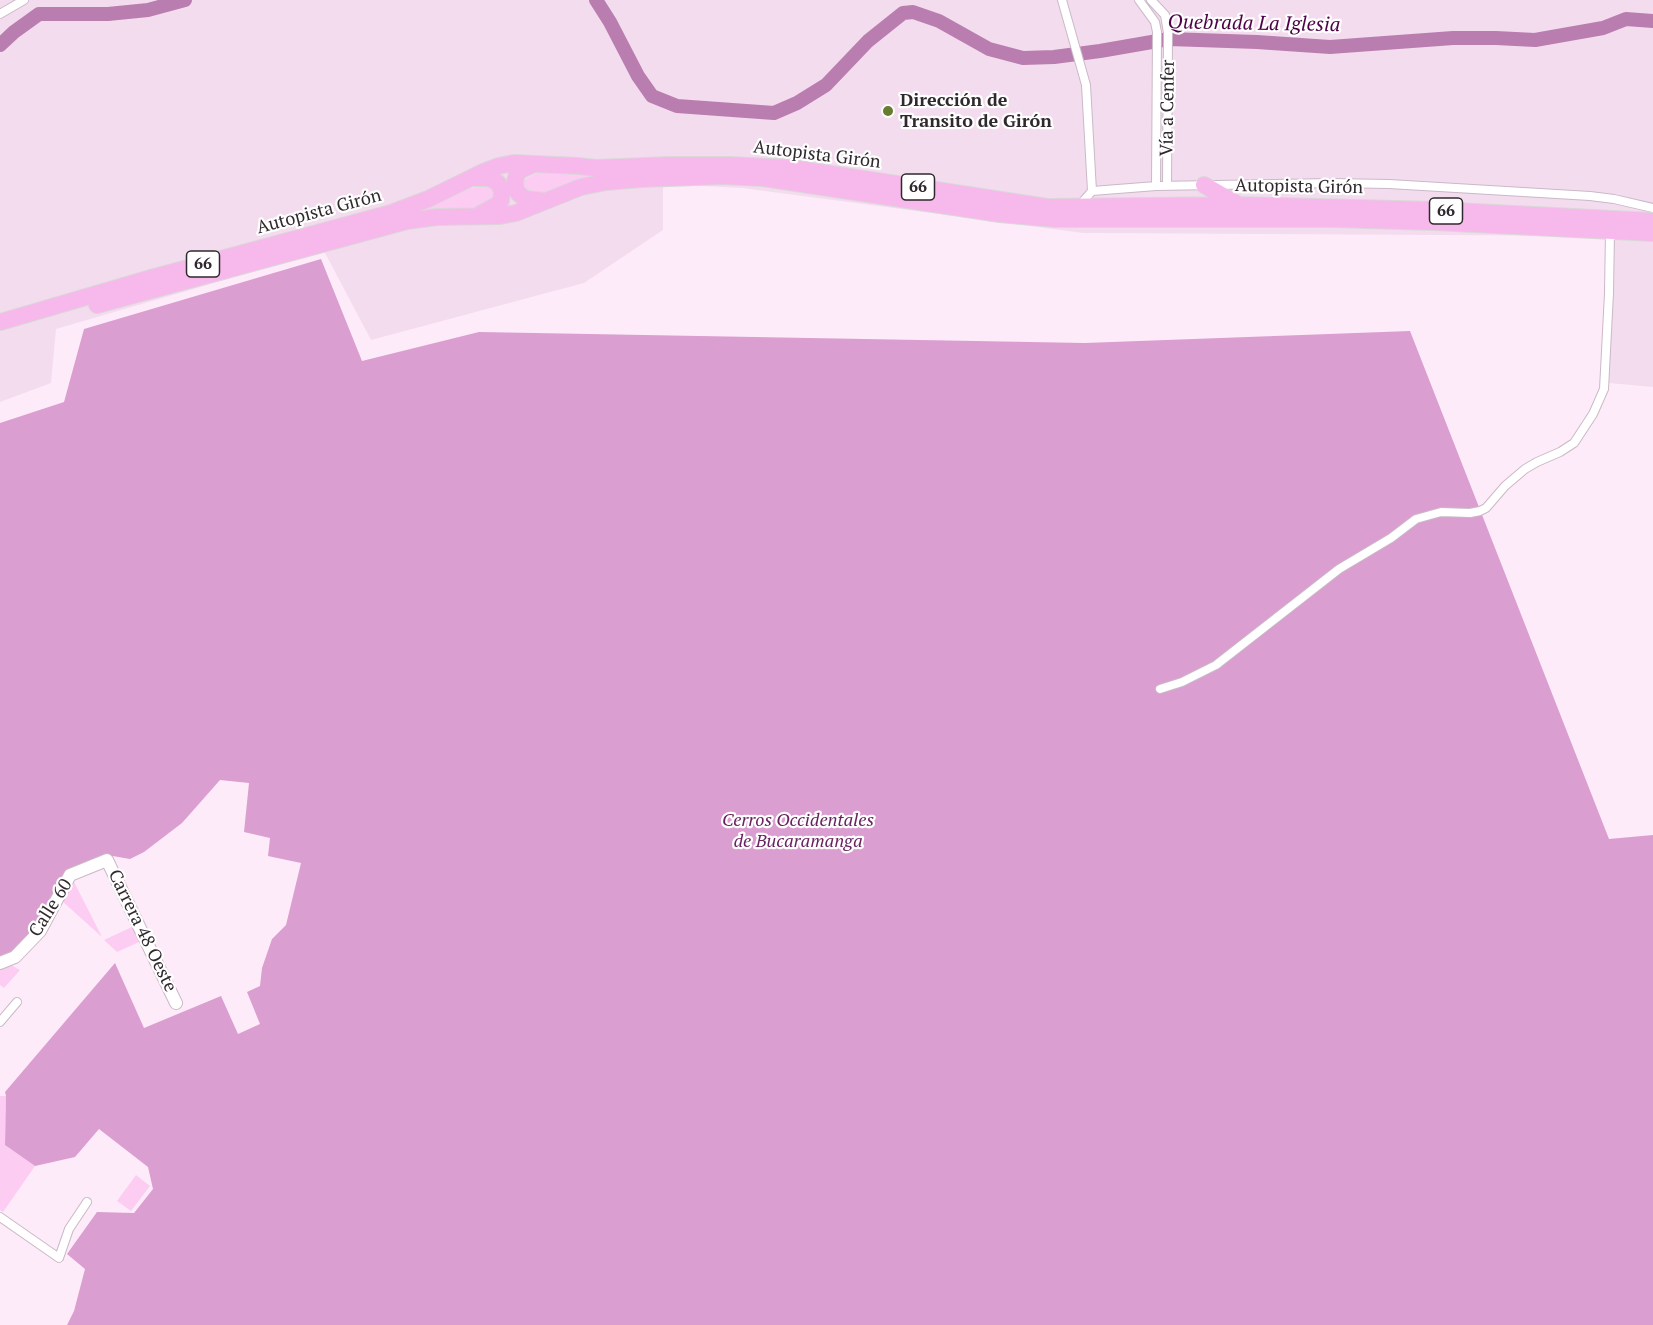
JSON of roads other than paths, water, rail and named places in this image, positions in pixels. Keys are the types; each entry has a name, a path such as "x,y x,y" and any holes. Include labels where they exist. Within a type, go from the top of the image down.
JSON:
{"highway":[{"name":"Autopista Girón","path":"0,322 151,278 391,213 428,199 468,178 514,163 596,168 669,165 792,168 1047,207 1240,205 1436,210 1653,221"},
{"path":"535,164 517,174 516,190 526,199 546,201"},
{"name":"Autopista Girón","path":"0,332 407,221 437,217 500,216 516,213 581,187 606,182 723,176 763,178 1000,213 1056,219 1335,219 1653,233"},
{"path":"468,178 488,178 498,183 502,191 501,201 497,205 477,216"},
{"path":"1204,185 1240,205"}],"street":[{"path":"0,14 24,0"},
{"path":"1062,0 1086,85 1092,190 1078,207"},
{"name":"Vía a Cenfer","path":"1139,0 1155,22 1157,32 1156,186"},
{"name":"Vía a Cenfer","path":"1151,0 1165,15 1168,33 1167,186"},
{"path":"1092,190 1204,185 1389,184 1590,196 1653,208"},
{"path":"1160,689 1182,682 1216,665 1339,569 1391,538 1416,519 1441,512 1480,511 1486,508 1504,486 1526,469 1574,443 1593,414 1604,388 1610,231"},
{"name":"Calle 60","path":"0,963 15,957 40,931 70,875 107,860"},
{"name":"Carrera 48 Oeste","path":"107,860 176,1003"},
{"path":"0,1022 17,1002"},
{"path":"0,1217 59,1258 69,1229 87,1202"}],"waterway":[{"name":"Quebrada La Iglesia","path":"0,45 39,14 108,14 148,10 185,0"},
{"name":"Quebrada La Iglesia","path":"596,0 638,76 652,96 677,106 774,113 797,103 826,85 868,41 903,13 913,12 939,21 989,49 1023,58 1054,57 1169,39 1330,47 1453,38 1535,40 1603,28 1626,19 1653,21"}],"place":[{"name":"Dirección de Transito de Girón","path":"888,111"}],"park label":[{"name":"Cerros Occidentales de Bucaramanga","path":"798,831"}]}
